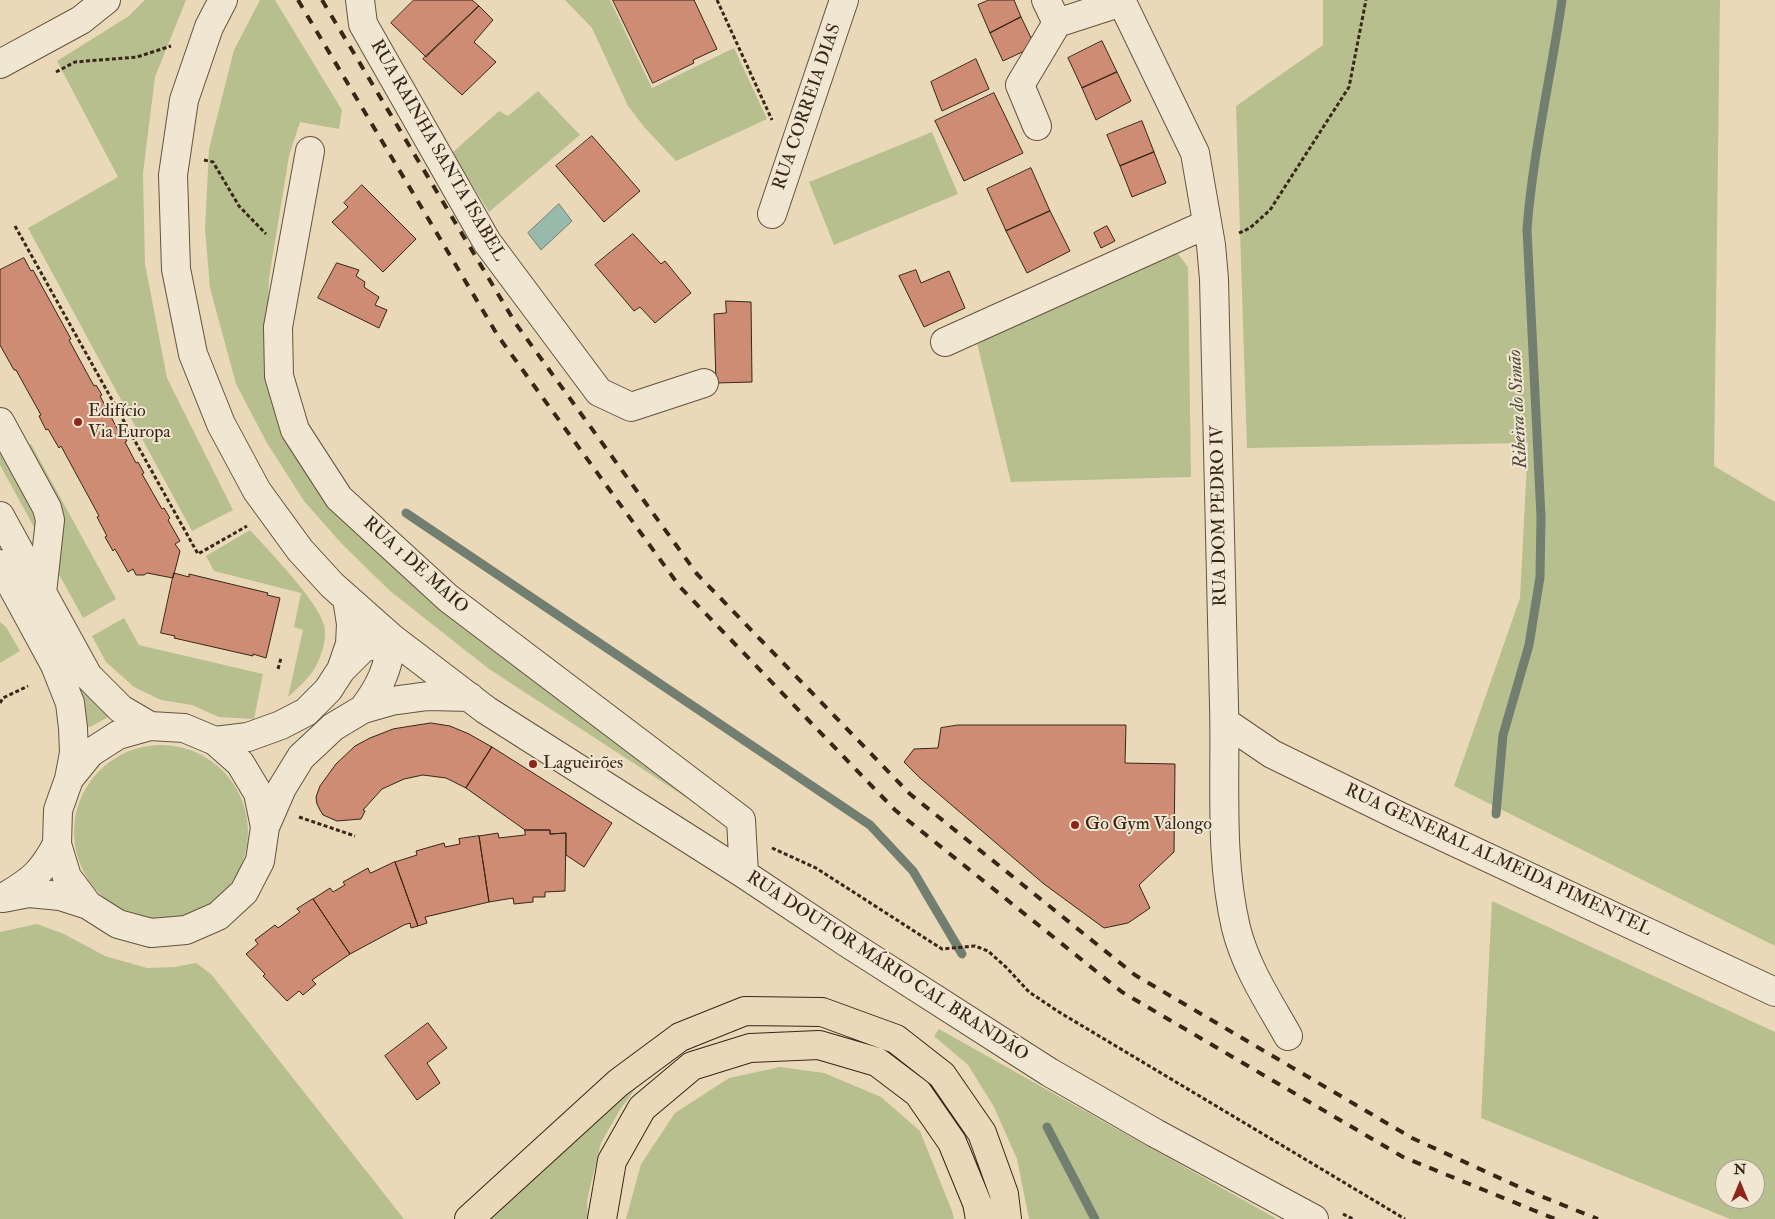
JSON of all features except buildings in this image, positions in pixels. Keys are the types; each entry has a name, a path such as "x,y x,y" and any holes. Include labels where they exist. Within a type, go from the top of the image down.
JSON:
{"highway":[{"path":"469,1219 618,1083 680,1037 745,1010 822,1012 896,1039 942,1075 982,1133 1004,1194 1007,1219"},
{"path":"602,1219 612,1161 642,1108 692,1066 750,1048 819,1045 877,1062 918,1093 952,1142 977,1203 980,1219"}],"street":[{"path":"0,64 81,20 106,0"},
{"name":"RUA DOUTOR MÁRIO CAL BRANDÃO","path":"223,0 209,27 184,100 173,175 176,269 193,354 221,424 257,491 300,550 332,585 393,639 494,715 744,874 1049,1072 1155,1133 1314,1219"},
{"name":"RUA RAINHA SANTA ISABEL","path":"360,0 363,24 487,242 599,392 631,407 704,383"},
{"name":"RUA CORREIA DIAS","path":"772,214 844,0"},
{"path":"1037,126 1020,85 1052,11 1122,1"},
{"name":"RUA DOM PEDRO IV","path":"1122,1 1195,153 1209,234 1214,279 1225,722 1225,856 1237,930 1249,967 1288,1036"},
{"name":"RUA 1 DE MAIO","path":"310,151 278,327 279,376 295,430 339,498 448,598 741,820 744,874"},
{"path":"945,342 1209,234"},
{"path":"0,422 48,508 50,520 22,600"},
{"path":"0,516 22,600 88,676 120,709 150,726"},
{"path":"0,564 22,600 55,665 70,703 74,753 69,779 58,810 57,844 67,877 88,905"},
{"path":"341,670 350,644 351,624 347,598"},
{"path":"214,741 248,737 281,725 306,712 323,696 341,670 363,648 393,639 388,665 377,690 363,709"},
{"path":"1,898 29,893 60,896 88,905 118,924 152,933 186,930 218,916 244,892 260,861 265,827 282,788 301,757 333,727 363,709 391,700 428,696 470,697"},
{"name":"RUA GENERAL ALMEIDA PIMENTEL","path":"1225,722 1272,754 1390,812 1775,992"},
{"path":"69,779 90,753 118,735 150,726 184,728 214,741 240,762 258,793 265,827"},
{"path":"1,898 27,884 46,865 57,844"}],"path":[{"path":"717,0 772,120"},
{"path":"1209,234 1250,228 1270,210 1349,87 1366,0"},
{"path":"56,72 75,62 138,56 176,45"},
{"path":"201,160 213,162 238,206 258,227 291,255"},
{"path":"15,226 198,554 252,523"},
{"path":"278,669 280,658"},
{"path":"0,703 3,698 28,686"},
{"path":"299,817 355,836"},
{"path":"768,852 771,848 816,868 942,949 975,946 988,951 1029,992 1059,1012 1405,1219"}],"green space":[{"path":"145,0 186,0 155,77 143,173 145,264 167,378 233,510 192,531 28,228 118,177 57,61 129,16"},
{"path":"260,0 275,0 342,110 339,129 300,122 289,156 269,278 266,364 368,539 441,611 721,815 733,828 489,669 390,591 341,543 304,501 267,443 236,384 210,288 205,229 209,149 234,50"},
{"path":"565,0 610,0 652,88 734,48 767,119 676,161 645,128 628,106 592,28"},
{"path":"1323,0 1720,0 1714,466 1775,502 1775,946 1454,786 1520,598 1528,443 1247,448 1236,106 1323,45"},
{"path":"538,91 580,135 489,212 452,153 499,111 508,116"},
{"path":"932,132 958,194 834,245 809,182"},
{"path":"1176,251 1188,267 1191,477 1011,482 977,343"},
{"path":"0,439 40,514 41,540 0,465"},
{"path":"31,444 116,599 83,618 55,567 24,448"},
{"path":"250,530 303,589 320,615 324,625 324,644 318,662 309,677 288,697 303,630 294,627 301,593 214,571 206,556"},
{"path":"124,618 139,645 263,674 254,719 219,717 192,705 161,700 134,687 106,662 92,636"},
{"path":"0,622 6,627 20,651 0,663"},
{"path":"65,649 112,715 90,727 85,726"},
{"path":"170,745 194,751 209,759 223,770 234,784 242,799 247,815 247,849 242,865 234,880 223,894 209,905 194,913 178,918 152,919 128,913 113,905 99,894 88,880 80,865 75,849 74,823 80,799 88,784 99,770 113,759 128,751 144,746"},
{"path":"1492,901 1775,1032 1775,1219 1730,1219 1481,1118"},
{"path":"37,924 64,934 105,956 147,968 175,967 196,963 211,974 404,1219 0,1219 0,932"},
{"path":"939,1029 1277,1219 1029,1219 1017,1159 994,1107 968,1065 934,1036"},
{"path":"780,1067 824,1073 881,1097 920,1131 954,1219 626,1219 641,1164 675,1113 729,1078"},
{"path":"643,1079 621,1108 601,1143 587,1200 588,1219 481,1219"}],"shaded area":[{"path":"559,204 572,221 541,250 528,233"}],"waterway":[{"name":"Ribeira do Simão","path":"1496,814 1503,735 1529,645 1540,577 1541,517 1527,229 1538,143 1562,0"},
{"path":"406,513 870,825 913,871 962,954"},
{"path":"1047,1127 1095,1219"}],"railway":[{"path":"298,0 498,336 680,587 895,810 1122,992 1403,1157 1555,1219"},
{"path":"322,0 516,324 697,574 910,794 1135,975 1412,1138 1528,1191 1598,1219"}],"place":[{"name":"Edifício Via Europa","path":"78,422"},
{"name":"Lagueirões","path":"533,764"},
{"name":"Go Gym Valongo","path":"1075,825"}]}
